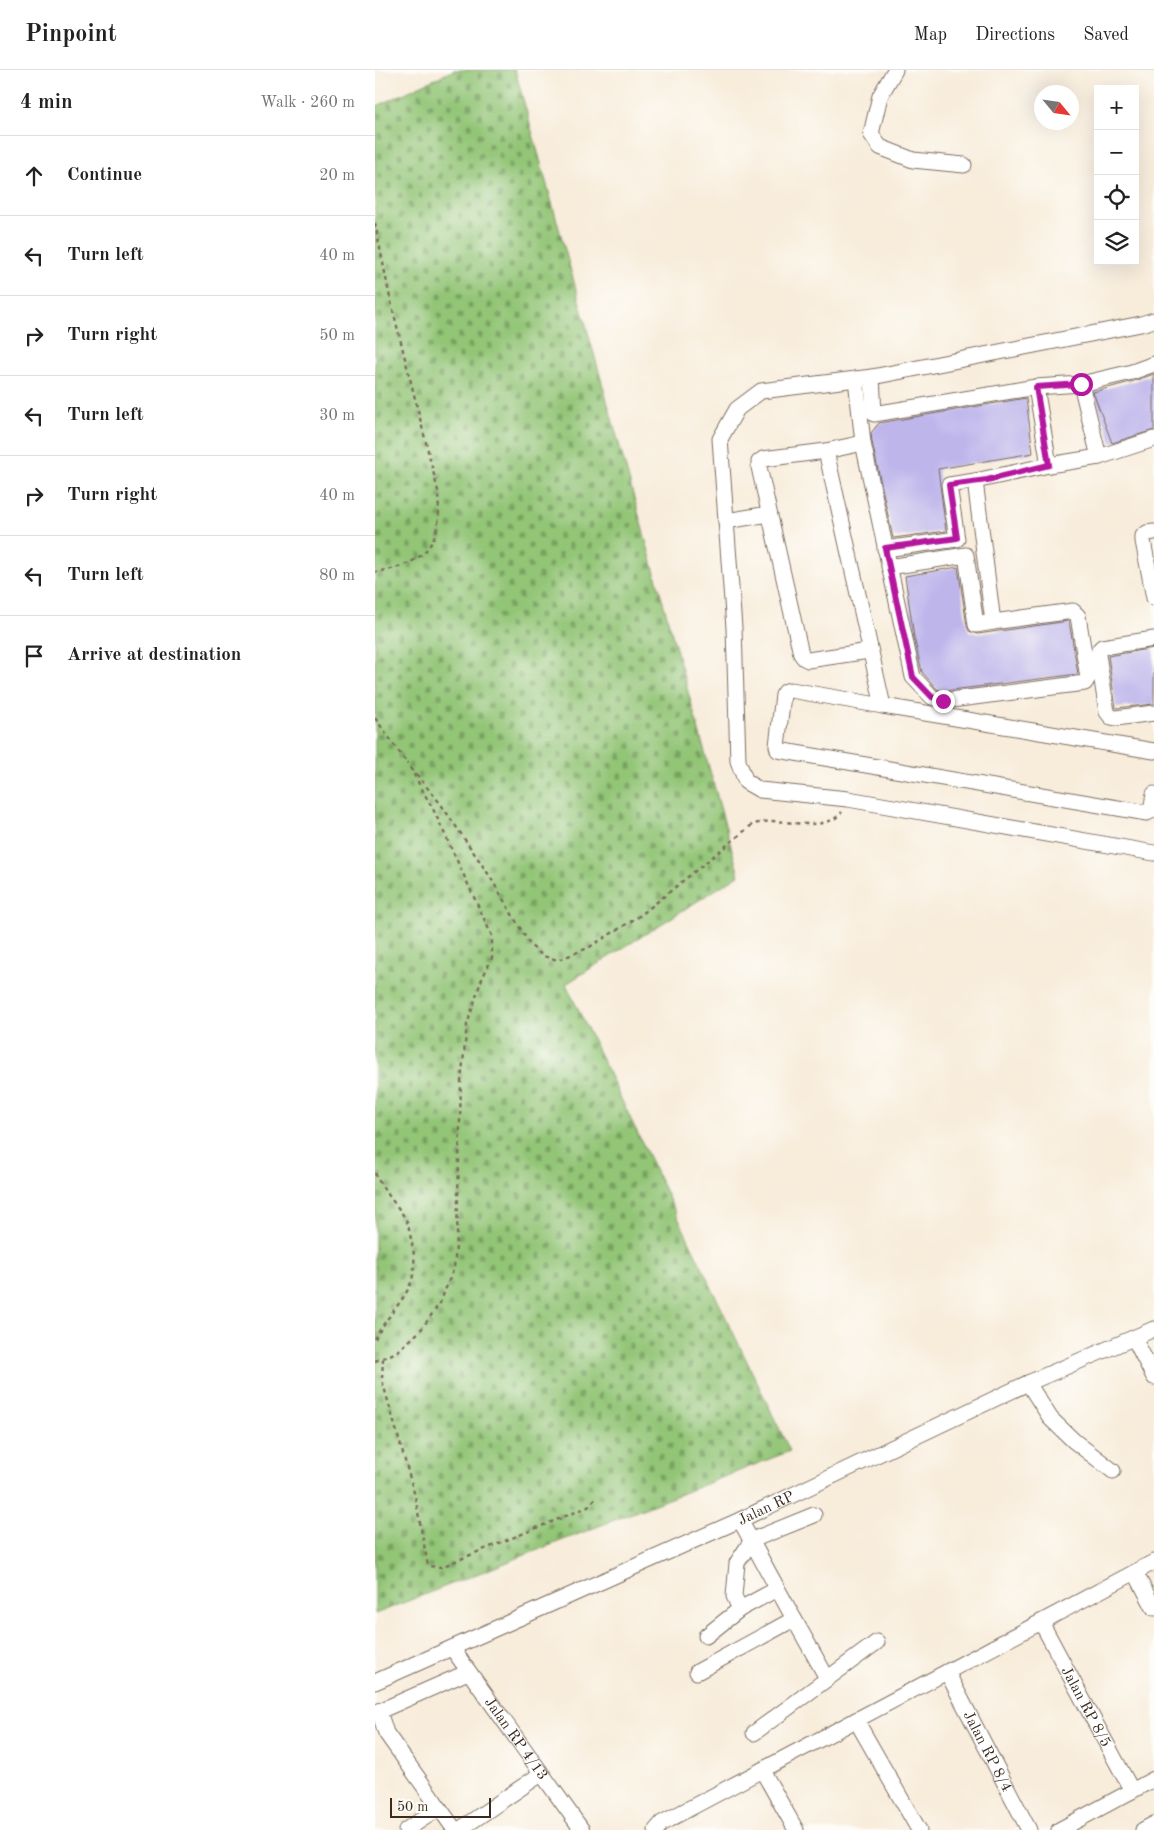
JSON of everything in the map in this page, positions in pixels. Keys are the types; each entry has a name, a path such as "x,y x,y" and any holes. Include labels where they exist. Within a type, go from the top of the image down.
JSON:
{"street":[{"path":"895,70 880,96 871,134 880,147 913,160 964,165"},
{"path":"1154,320 872,377 761,391 737,409 721,439 734,628 738,761 745,782 760,790 848,799 1154,853"},
{"path":"872,377 874,414 1036,387 1081,384 1132,372 1154,364"},
{"path":"856,379 863,443 889,567 913,677 932,697 943,701 1085,683 1087,681 1078,616 1073,611 976,624 965,555 889,567"},
{"path":"1081,384 1099,457"},
{"path":"1036,387 1049,465"},
{"path":"885,548 957,538 949,485 1099,457 1154,439"},
{"path":"863,443 826,451 763,459 759,462 759,467 801,654 808,660 869,651"},
{"path":"826,451 869,651 883,706"},
{"path":"975,481 993,622"},
{"path":"726,521 769,514"},
{"path":"1154,532 1143,536 1154,598"},
{"path":"1154,639 1103,647 1099,650 1098,655 1107,712 1111,717 1154,713"},
{"path":"1154,751 791,690 786,691 783,695 777,746 778,750 1147,813 1151,811 1154,794"},
{"name":"Jalan RP","path":"375,1682 740,1520 1028,1383 1154,1329"},
{"path":"1134,1338 1152,1368"},
{"path":"1028,1383 1051,1419 1074,1441 1113,1471"},
{"path":"740,1609 735,1596 737,1563 752,1540 814,1515"},
{"path":"740,1520 827,1678"},
{"path":"656,1830 662,1823 1154,1562"},
{"path":"1135,1572 1154,1608"},
{"path":"706,1636 740,1609 777,1589"},
{"path":"697,1672 794,1620"},
{"name":"Jalan RP 8/5","path":"1041,1622 1132,1791"},
{"path":"754,1733 877,1642"},
{"name":"Jalan RP 4/13","path":"452,1648 582,1830"},
{"path":"455,1830 386,1733 377,1712 468,1672"},
{"name":"Jalan RP 8/4","path":"947,1672 1029,1830"},
{"path":"856,1720 919,1830"},
{"path":"763,1770 796,1830"},
{"path":"459,1830 541,1774"},
{"path":"1059,1830 1154,1779"},
{"path":"406,1830 439,1808"},
{"path":"1143,1830 1154,1824"}],"path":[{"path":"375,223 390,298 438,491 439,522 433,542 419,558 401,566 375,572"},
{"path":"375,718 440,803 483,867 530,945 543,956 558,960 588,948 641,915 753,824 771,821 812,824 829,822 842,814 848,799"},
{"path":"375,1361 397,1352 420,1331 440,1303 454,1268 457,1236 461,1082 467,1025 481,981 492,958 492,936 434,811 407,762"},
{"path":"375,1173 406,1220 414,1255 413,1278 405,1296 375,1339"},
{"path":"383,1358 382,1380 415,1496 427,1566 441,1567 588,1507 596,1498"}],"green space":[{"path":"454,70 515,70 739,875 566,984 790,1451 375,1614 375,107"}],"building":[{"path":"1154,374 1154,430 1112,443 1093,392"},
{"path":"1026,398 1033,453 938,469 946,531 893,538 872,442 871,433 879,423"},
{"path":"958,567 969,631 978,634 1069,621 1078,674 944,691 937,689 922,672 914,637 905,576"},
{"path":"1154,648 1154,704 1116,708 1108,656"}],"route":[{"path":"943,701 932,697 913,677 885,548 957,538 949,485 987,480 1049,465 1036,387 1081,384"}]}
